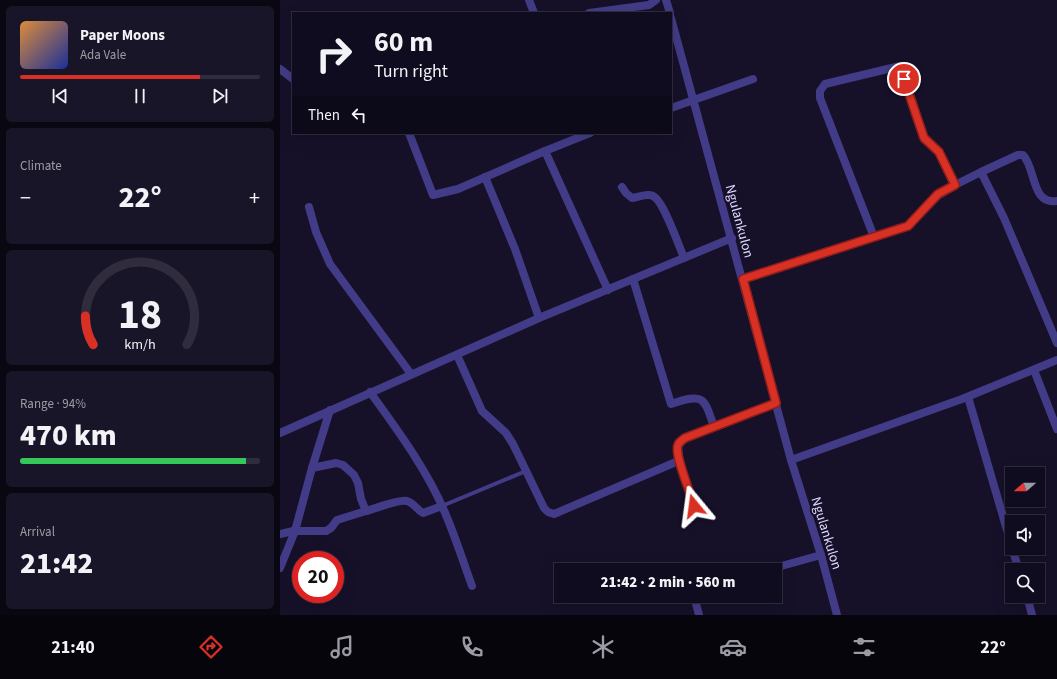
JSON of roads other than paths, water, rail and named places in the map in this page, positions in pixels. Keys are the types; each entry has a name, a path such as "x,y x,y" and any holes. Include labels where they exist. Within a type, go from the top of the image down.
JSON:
{"street":[{"path":"529,0 534,12"},
{"path":"596,12 649,5 656,0"},
{"path":"666,0 670,12"},
{"name":"Ngulankulon","path":"672,22 732,238 791,460 821,555 837,615"},
{"path":"874,237 820,98 820,90 826,84 900,66 924,138 939,152 955,185"},
{"path":"280,69 292,78"},
{"path":"672,108 753,79"},
{"path":"409,134 433,195 458,189 588,134"},
{"path":"545,151 608,290"},
{"path":"743,279 908,226 938,194 1018,155 1023,155 1027,161 1041,197 1047,200 1057,200"},
{"path":"981,172 1004,218 1057,343"},
{"path":"485,177 515,249 539,318"},
{"path":"622,187 632,198 646,195 657,198 663,208 684,258"},
{"path":"309,207 316,232 330,264 411,374"},
{"path":"280,433 539,318 732,238"},
{"path":"633,279 671,404 697,398 702,400 707,405 714,427"},
{"path":"457,355 482,411 506,433 527,471 544,508 548,512 554,514 679,460 678,446 683,440 776,403"},
{"path":"791,460 968,397 1057,360"},
{"path":"1034,370 1057,429"},
{"path":"370,392 415,455 442,506 472,586"},
{"path":"968,397 1005,523"},
{"path":"280,568 330,410"},
{"path":"312,468 336,463 343,465 354,476 358,483 361,500 366,512"},
{"path":"280,534 292,531 326,531 331,528 337,520 405,501 423,513 442,506"},
{"path":"782,566 821,555"},
{"path":"696,603 699,615"},
{"path":"1029,603 1032,615"}],"lane":[{"path":"679,460 692,498 694,513 692,519"},
{"path":"442,506 527,471"}]}
